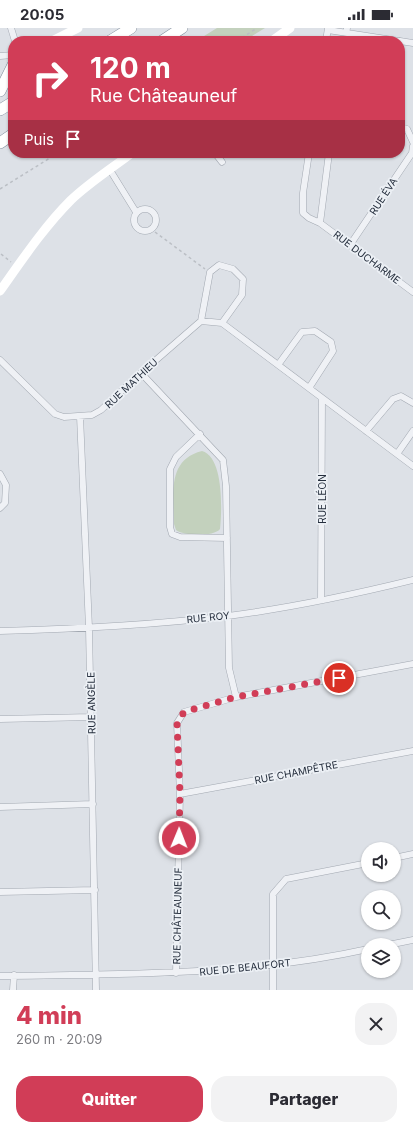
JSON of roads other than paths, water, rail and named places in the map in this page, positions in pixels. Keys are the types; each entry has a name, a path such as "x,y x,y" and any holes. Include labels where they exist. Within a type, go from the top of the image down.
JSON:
{"highway":[{"path":"118,36 130,28"},
{"path":"170,36 182,28"},
{"path":"0,92 8,75"}],"street":[{"path":"62,36 78,28"},
{"path":"279,36 290,28"},
{"path":"328,29 347,30 376,36"},
{"path":"405,128 407,129 413,142"},
{"name":"RUE ÉVA","path":"350,245 412,153 413,146"},
{"path":"0,292 18,266 66,205 126,158"},
{"path":"219,158 222,162"},
{"name":"RUE DUCHARME","path":"308,158 303,213 309,218 320,223 413,292"},
{"path":"320,223 328,158"},
{"path":"110,170 136,212"},
{"path":"222,323 242,295 243,279 233,269 219,265 210,272 201,321 222,323 413,466"},
{"name":"RUE MATHIEU","path":"0,360 55,414 64,417 92,415 101,410 201,321"},
{"path":"278,365 302,332 315,331 331,342 333,351 309,388"},
{"path":"141,373 223,460 226,486 229,668 236,697"},
{"path":"366,431 393,399 401,396 413,403"},
{"name":"RUE LÉON","path":"322,398 322,600"},
{"name":"RUE ANGÈLE","path":"80,416 89,628 96,990"},
{"path":"397,454 413,431"},
{"path":"200,434 176,457 170,469 170,527 172,534 180,537 227,538"},
{"path":"0,474 6,485 5,503 0,508"},
{"name":"RUE ROY","path":"0,631 89,628 228,616 322,600 413,580"},
{"name":"RUE CHÂTEAUNEUF","path":"176,973 180,794 177,723 184,712 236,697 413,664"},
{"path":"0,719 91,717"},
{"name":"RUE CHAMPÊTRE","path":"180,794 413,751"},
{"path":"0,807 93,804"},
{"path":"401,857 413,854"},
{"path":"273,990 273,894 286,879 361,864"},
{"path":"0,892 94,890"},
{"path":"401,942 413,940"},
{"name":"RUE DE BEAUFORT","path":"0,976 176,973 240,969 361,950"},
{"path":"13,990 14,975"}]}
